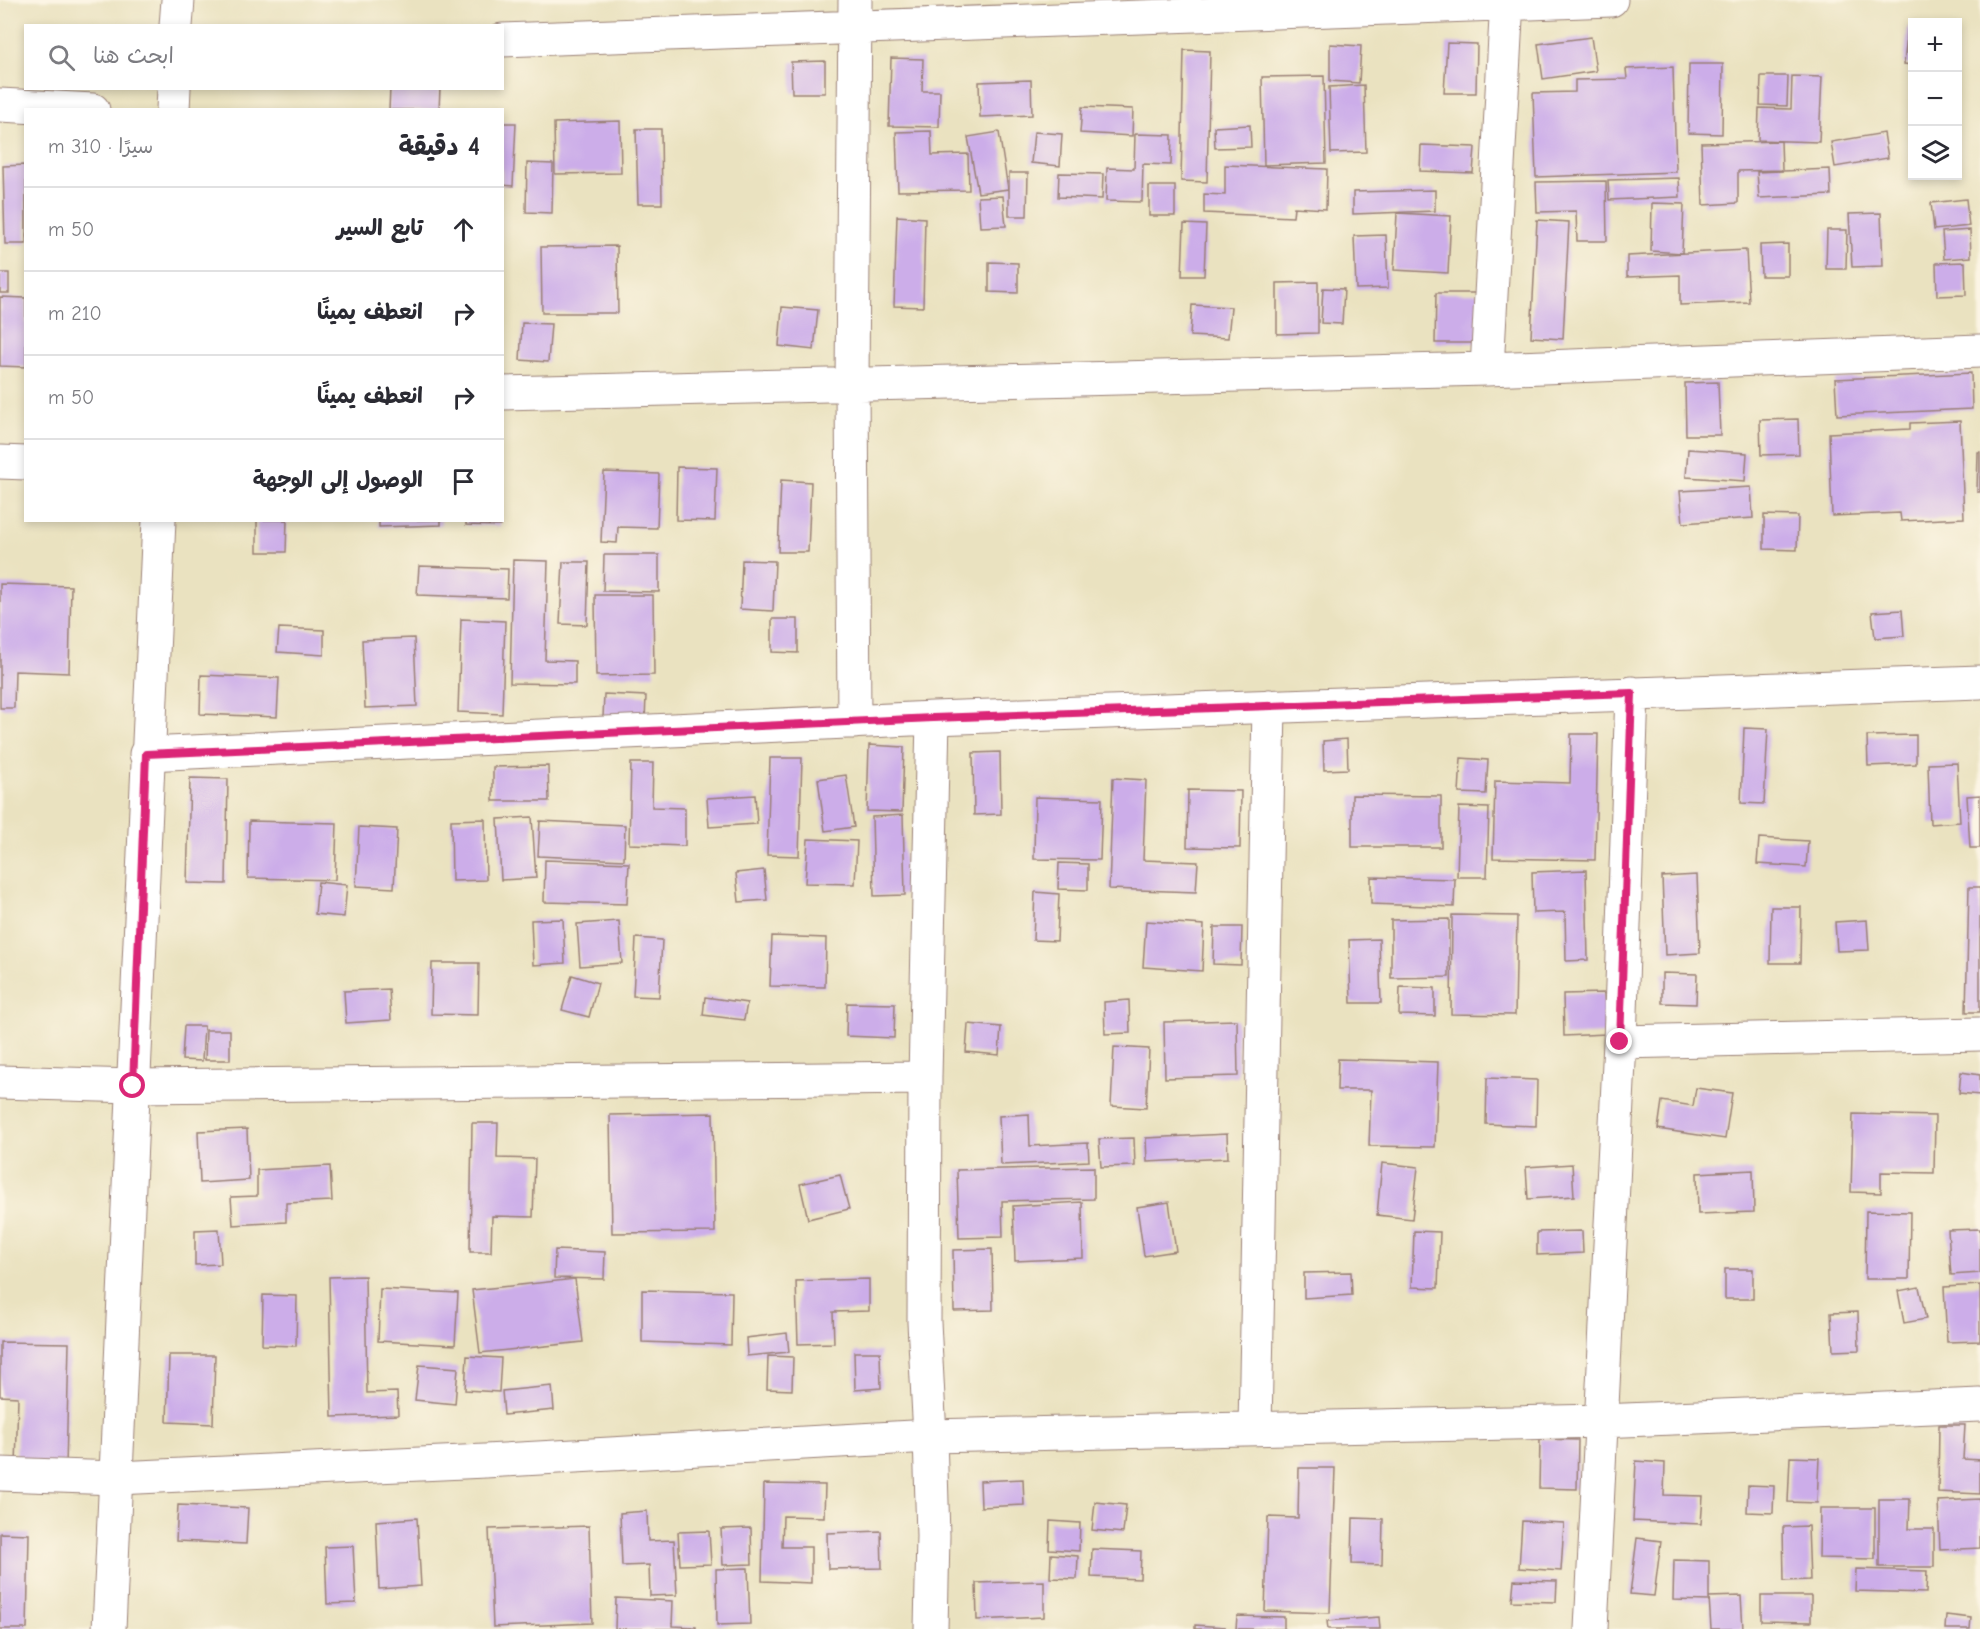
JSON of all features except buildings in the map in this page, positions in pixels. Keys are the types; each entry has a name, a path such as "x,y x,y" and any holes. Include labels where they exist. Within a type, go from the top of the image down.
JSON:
{"street":[{"path":"177,24 178,0"},
{"path":"504,40 855,13 1611,0"},
{"path":"1487,369 1507,1"},
{"path":"854,722 852,383 855,13"},
{"path":"173,108 174,90"},
{"path":"0,105 56,108"},
{"path":"504,393 1487,369 1980,351"},
{"path":"0,462 24,463"},
{"path":"109,1629 146,754 159,522"},
{"path":"146,754 933,718 1980,682"},
{"path":"1591,1629 1620,1042 1632,693"},
{"path":"1255,1428 1269,706"},
{"path":"931,1629 933,1536 924,1322 925,1078 933,718"},
{"path":"1620,1042 1980,1034"},
{"path":"0,1082 133,1086 925,1078"},
{"path":"0,1474 117,1478 485,1461 930,1436 1601,1421 1980,1405"}],"route":[{"path":"133,1086 146,754 933,718 1632,693 1620,1042"}]}
